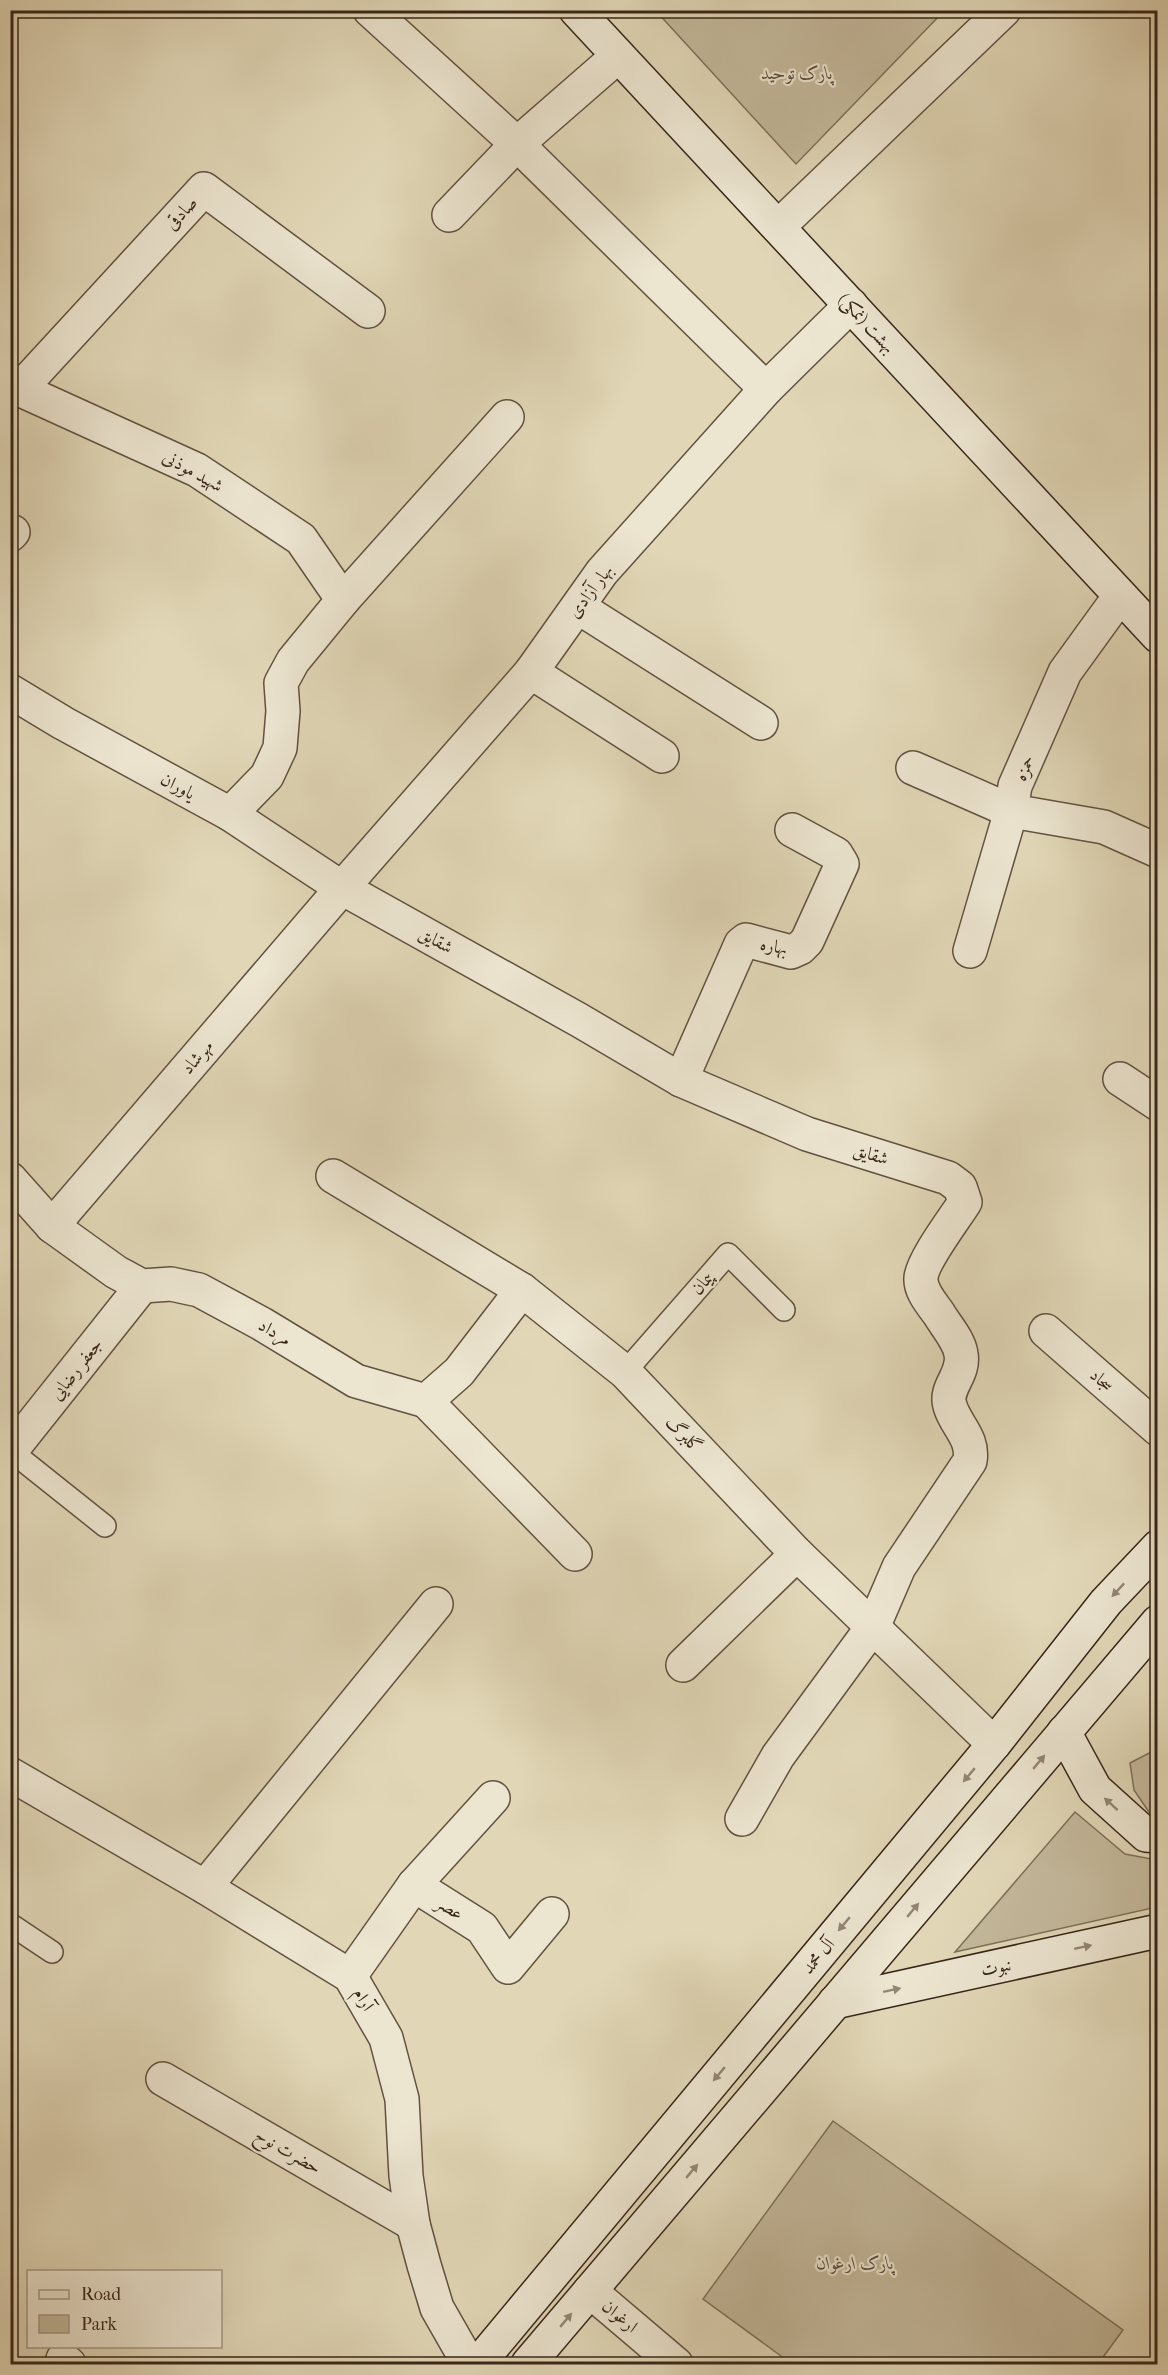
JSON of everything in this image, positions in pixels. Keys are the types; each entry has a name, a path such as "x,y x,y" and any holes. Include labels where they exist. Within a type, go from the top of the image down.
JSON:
{"street":[{"path":"370,10 518,144 766,389"},
{"name":"بهشت (نمکی)","path":"576,10 1158,636"},
{"path":"778,228 1004,10"},
{"path":"449,215 518,144 618,56"},
{"name":"صادقی","path":"15,387 204,189 368,311"},
{"name":"بهار آزادی","path":"342,888 531,672 602,572 766,389 851,305"},
{"name":"شهید موذنی","path":"15,387 197,470 301,539 343,600"},
{"path":"230,814 267,776 280,748 283,711 282,683 287,671 343,600 507,417"},
{"name":"حمزه","path":"970,951 1011,812 1016,786 1065,672 1120,596"},
{"path":"578,607 761,723"},
{"path":"531,672 662,756"},
{"name":"یاوران","path":"10,691 63,723 230,814 342,888"},
{"path":"913,768 1011,812 1104,827 1158,850"},
{"name":"بهاره","path":"681,1080 741,944 746,940 791,952 800,948 807,941 842,864 836,854 792,830"},
{"name":"شقایق","path":"342,888 681,1080 807,1134 948,1178 960,1187 965,1202 927,1261 921,1278 924,1292 961,1350 963,1366 950,1391 949,1404 972,1451 970,1461 899,1567 874,1625"},
{"name":"مهرشاد","path":"52,1226 342,888"},
{"path":"1120,1079 1158,1104"},
{"name":"گلبرگ","path":"333,1176 522,1290 625,1372 797,1554 874,1625 994,1744"},
{"path":"10,1179 52,1226 116,1272 142,1286"},
{"name":"مرداد","path":"142,1286 171,1284 200,1290 356,1381 426,1401"},
{"name":"جعفر رضایی","path":"11,1451 142,1286"},
{"path":"522,1290 459,1372 426,1401 575,1554"},
{"name":"سجاد","path":"1046,1331 1158,1429"},
{"name":"آل محمد","path":"478,2364 994,1744 1107,1602 1158,1547"},
{"path":"683,1665 797,1554"},
{"path":"205,1887 436,1604"},
{"path":"528,2364 1158,1623"},
{"path":"742,1819 778,1756 874,1625"},
{"path":"1064,1732 1095,1790 1146,1835 1158,1836"},
{"name":"آرام","path":"14,1783 205,1887 350,1976 386,2038 402,2099 406,2176 413,2224 437,2308 468,2364"},
{"path":"350,1976 414,1885 493,1798"},
{"name":"عصر","path":"414,1885 482,1928 508,1967 552,1914"},
{"name":"نبوت","path":"835,2002 1158,1931"},
{"name":"حضرت نوح","path":"162,2079 413,2224"},
{"name":"ارغوان","path":"590,2291 676,2364"}],"lane":[{"name":"پیمان","path":"625,1372 728,1254 784,1310"},
{"path":"11,1451 105,1526"},
{"path":"10,1924 52,1952"}],"green space":[{"name":"پارک توحید","path":"656,11 944,11 796,164"},
{"path":"1157,1749 1157,1818 1153,1818 1134,1790 1130,1763"},
{"path":"1075,1812 1125,1854 1157,1860 1157,1907 955,1952"},
{"name":"پارک ارغوان","path":"833,2121 1123,2330 1098,2364 792,2364 703,2299"}]}
